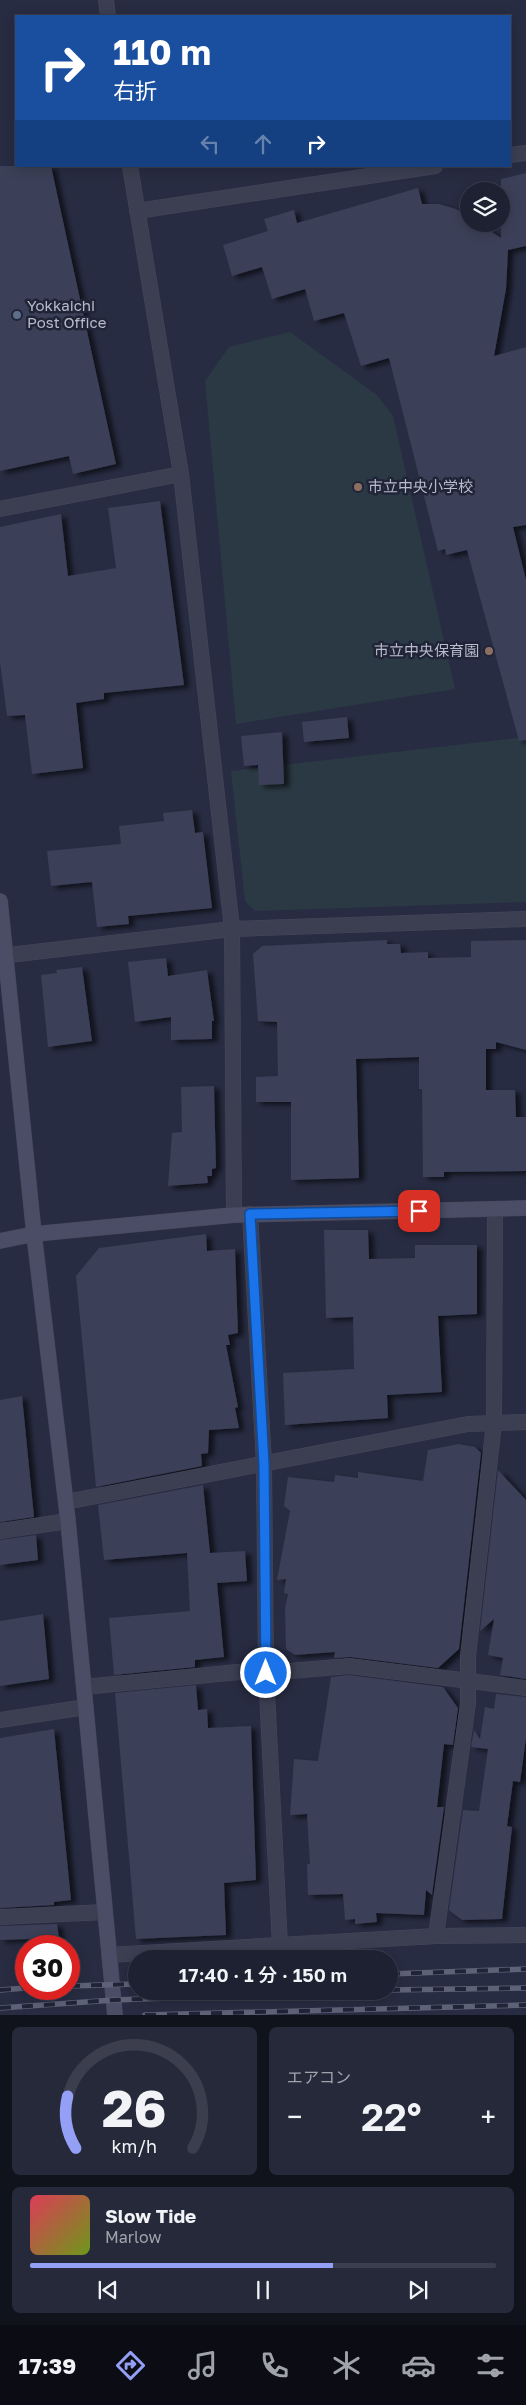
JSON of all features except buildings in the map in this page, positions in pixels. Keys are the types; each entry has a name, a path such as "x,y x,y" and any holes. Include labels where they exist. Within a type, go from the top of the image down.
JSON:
{"street":[{"path":"106,0 108,15"},
{"path":"511,155 526,152"},
{"path":"130,167 181,474 232,929 234,1215"},
{"path":"137,211 428,167"},
{"path":"0,509 181,474"},
{"path":"0,901 4,955 34,1234 68,1521 115,2015"},
{"path":"4,955 232,929 526,919"},
{"path":"0,1241 34,1234 234,1215 526,1208"},
{"path":"436,1936 468,1703 468,1656 494,1423 495,1210"},
{"path":"250,1214 264,1464 266,1673 280,1945"},
{"path":"66,1502 468,1424 526,1422"},
{"path":"0,1531 68,1521"},
{"path":"84,1687 238,1672 266,1673 349,1666 526,1688"},
{"path":"0,1720 86,1707"},
{"path":"0,1917 105,1912"},
{"path":"109,1955 436,1936 526,1935"}],"shaded area":[{"path":"290,332 377,395 393,416 455,689 236,724 205,381 229,347"},
{"path":"526,737 526,902 255,911 245,901 231,771"}],"railway":[{"path":"398,1974 526,1969"},
{"path":"80,1986 128,1984"},
{"path":"398,1990 526,1988"},
{"path":"0,1990 15,1989"},
{"path":"0,2008 128,1999"},
{"path":"145,2015 526,2005"}],"place":[{"name":"Yokkaichi Post Office","path":"17,315"},
{"name":"市立中央小学校","path":"358,487"},
{"name":"市立中央保育園","path":"489,651"}],"route":[{"path":"266,1673 264,1464 250,1214 419,1211"}]}
